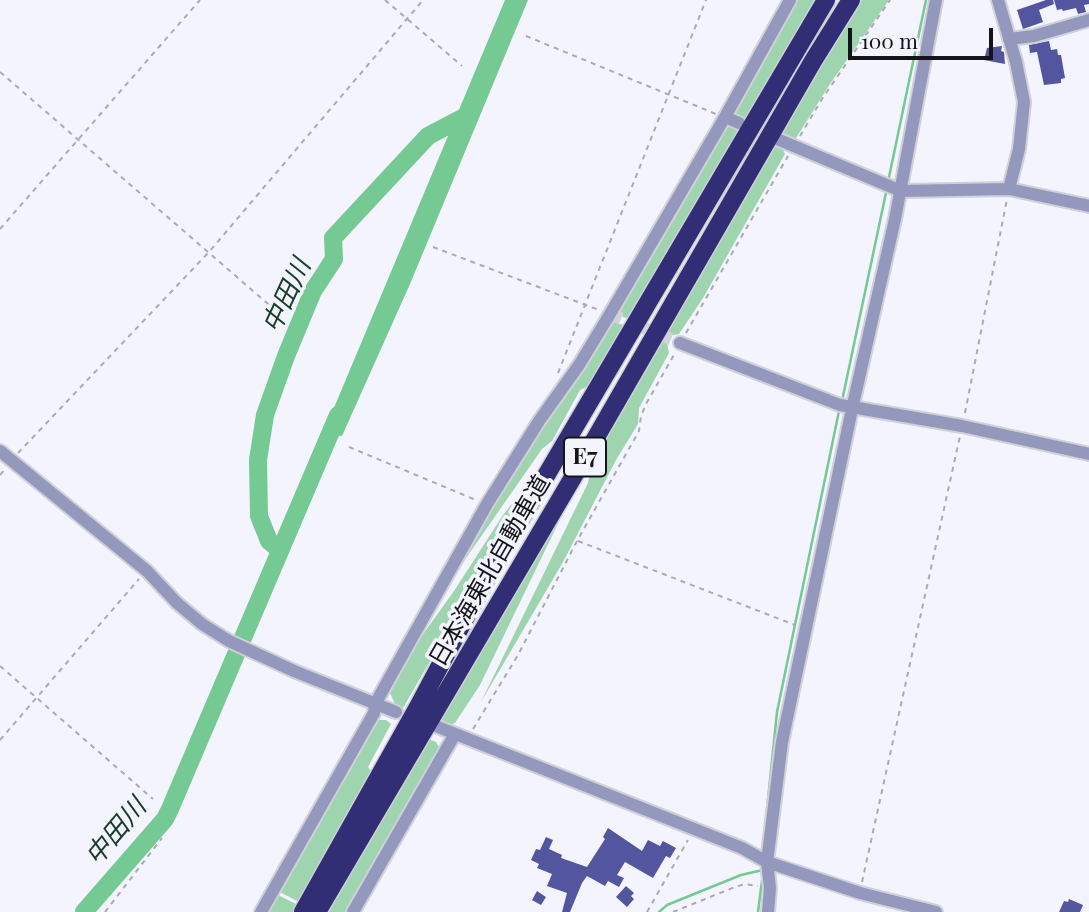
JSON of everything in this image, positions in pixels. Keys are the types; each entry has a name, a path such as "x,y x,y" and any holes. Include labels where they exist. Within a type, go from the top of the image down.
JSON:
{"highway":[{"name":"日本海東北自動車道","path":"303,912 418,708 494,564 825,0"},
{"name":"日本海東北自動車道","path":"317,912 851,0"}],"street":[{"path":"261,912 374,713 375,704 487,504 610,314 790,0"},
{"path":"768,912 767,862 782,742 901,191 936,0"},
{"path":"998,0 1016,62 1024,102 1019,149 1009,189"},
{"path":"1009,39 1034,36 1089,20"},
{"path":"725,117 739,123"},
{"path":"777,139 901,191 1009,189 1089,205"},
{"path":"680,343 852,409 962,426 1089,454"},
{"path":"0,451 147,570 177,603 202,624 229,641 396,712"},
{"path":"438,727 742,848 767,862 860,893 936,912"},
{"path":"353,912 462,737"}],"path":[{"path":"0,229 200,0"},
{"path":"386,0 462,66"},
{"path":"0,475 209,252 423,0"},
{"path":"555,383 706,0"},
{"path":"462,737 517,654 639,431 646,404 785,163 792,146 890,0"},
{"path":"526,36 725,117"},
{"path":"0,72 275,310"},
{"path":"860,893 962,426 1009,189"},
{"path":"433,247 610,314"},
{"path":"349,447 487,504"},
{"path":"577,541 786,624 806,628"},
{"path":"0,740 147,570"},
{"path":"0,666 153,799"},
{"path":"647,912 693,830"},
{"path":"105,912 162,838"},
{"path":"673,912 744,884 769,888"}],"shaded area":[{"path":"505,0 528,0 410,284 342,436 323,434"},
{"path":"793,0 814,0 745,122 733,114"},
{"path":"862,0 889,0 796,138 791,141 778,137 812,78"},
{"path":"725,126 741,129 629,319 623,317 619,307"},
{"path":"773,142 781,146 785,154 703,298 679,334 669,336 662,333"},
{"path":"613,322 624,325 591,385 580,390 552,441 542,449 443,591 490,503 607,324"},
{"path":"659,339 667,343 669,353 639,408 638,424 616,460 563,562 481,702 588,483 592,462 614,427 621,413 622,403"},
{"path":"546,460 403,708 395,704 390,693 416,644 503,515"},
{"path":"580,478 480,685 455,723 449,725 436,721"},
{"path":"386,720 391,724 368,767 371,771 299,902 276,890 373,722"},
{"path":"426,738 436,742 439,747 418,792 347,912 325,912"},
{"path":"274,893 298,905 294,912 263,912"}],"building":[{"path":"1053,0 1054,4 1039,10 1043,22 1023,29 1017,10"},
{"path":"1054,0 1089,0 1089,4 1084,5 1086,12 1078,14 1076,8 1057,10"},
{"path":"1049,41 1051,50 1057,49 1058,55 1061,55 1065,78 1061,79 1061,83 1044,85 1037,52 1030,53 1029,45"},
{"path":"1002,46 1005,64 984,60 987,48"},
{"path":"608,828 642,851 648,840 660,846 663,841 676,848 670,858 666,856 653,878 625,862 617,875 624,878 619,887 608,881 605,886 587,876 570,912 562,912 567,893 547,886 552,874 537,868 539,864 531,860 536,849 540,850 546,837 553,840 549,849 562,855 561,858 587,867 605,839 603,837"},
{"path":"626,886 634,893 631,896 634,899 627,907 616,897"},
{"path":"537,891 546,897 541,905 532,900"},
{"path":"1069,899 1083,905 1080,912 1059,912 1064,901 1068,902"}],"waterway":[{"path":"888,182 926,0"},
{"name":"中田川","path":"280,550 269,541 259,516 258,460 265,415 313,291 334,259 333,238 428,136 468,115"},
{"path":"842,401 887,188"},
{"path":"763,848 777,712 839,411"},
{"name":"中田川","path":"84,912 165,819 338,415"},
{"path":"659,912 667,905 741,875 763,870"},
{"path":"758,912 763,873"}],"tunnel":[{"path":"610,314 680,343"}]}
